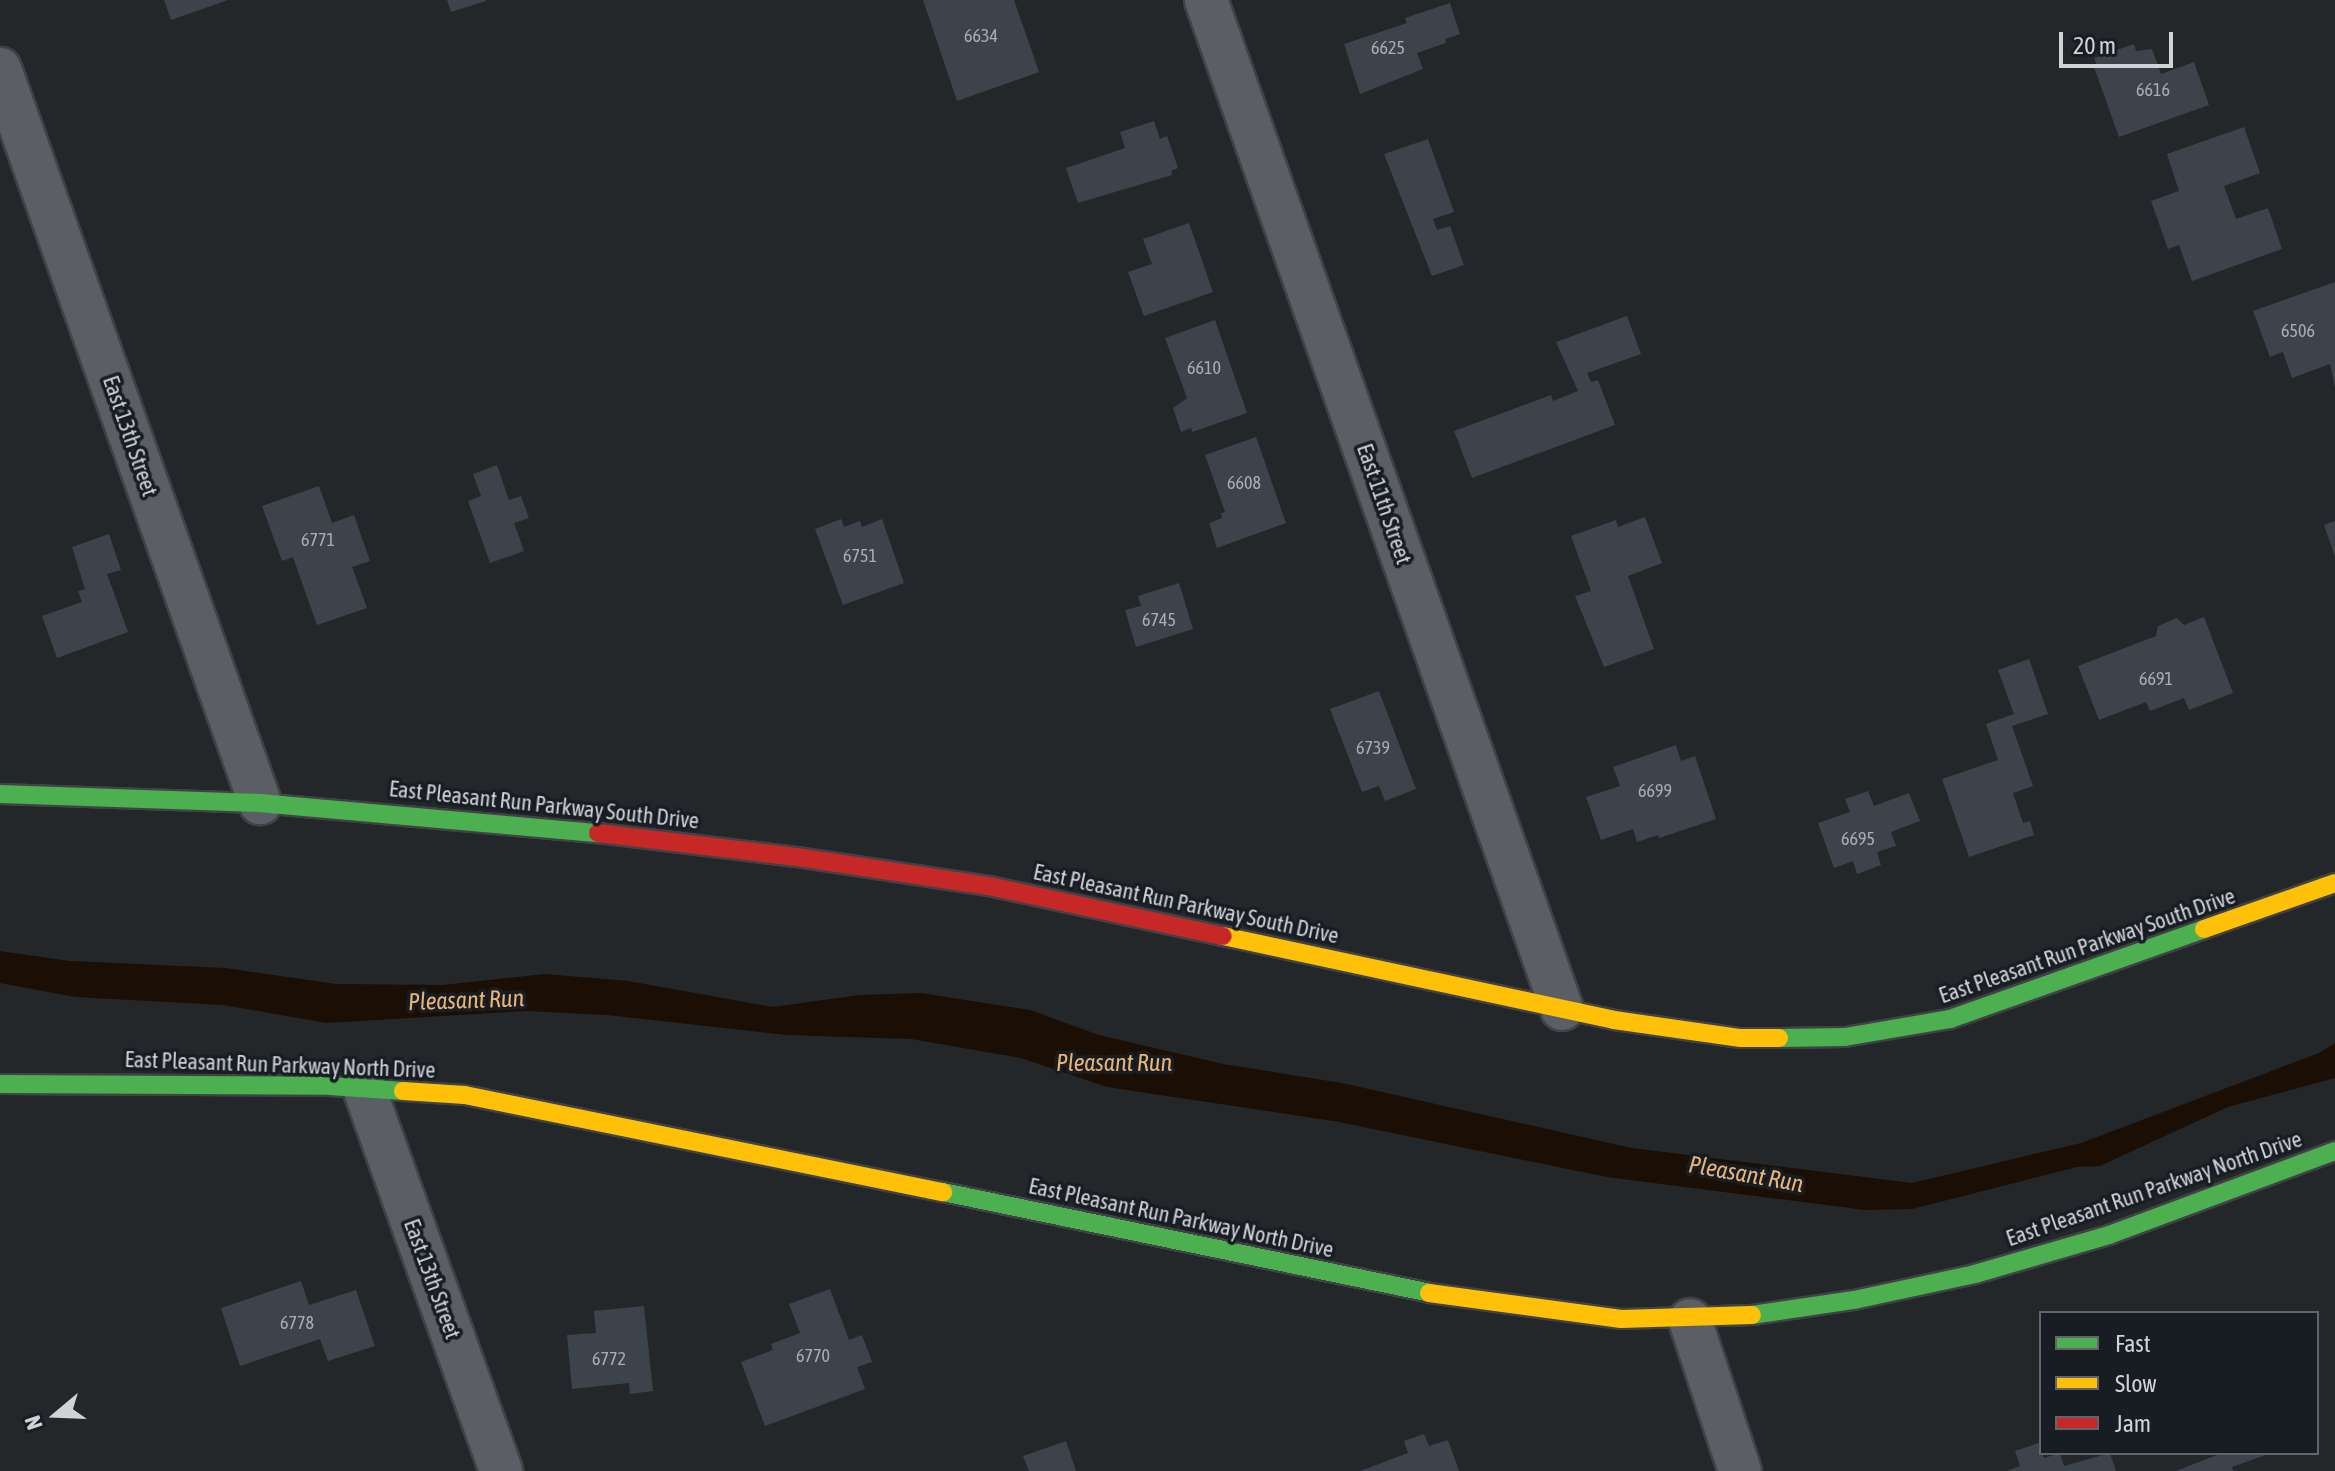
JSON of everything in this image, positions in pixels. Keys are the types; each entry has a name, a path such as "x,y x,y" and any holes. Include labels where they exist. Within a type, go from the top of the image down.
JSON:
{"street":[{"name":"East 11th Street","path":"1206,0 1562,1009"},
{"name":"East 13th Street","path":"0,69 260,803"},
{"name":"East Pleasant Run Parkway South Drive","path":"0,794 260,803 537,825 884,870 989,886 1650,1027 1741,1038 1810,1039 1888,1032 1983,1010 2335,883"},
{"name":"East Pleasant Run Parkway North Drive","path":"0,1084 364,1088 465,1095 1088,1221 1395,1288 1571,1314 1690,1320 1746,1316 1843,1302 2000,1268 2141,1224 2335,1151"},
{"name":"East 13th Street","path":"364,1088 501,1471"},
{"path":"1690,1320 1740,1471"}],"water":[{"name":"Pleasant Run","path":"0,951 70,961 225,968 336,984 443,985 545,974 628,981 773,1007 860,995 921,993 1030,1010 1099,1035 1223,1064 1342,1083 1632,1148 1912,1183 2081,1143 2319,1053 2335,1043 2335,1078 2228,1107 2100,1166 2077,1167 1912,1209 1865,1210 1607,1177 1334,1121 1107,1087 1021,1058 911,1039 786,1035 607,1015 526,1011 327,1023 223,1005 75,997 0,983"}],"building":[{"path":"164,0 228,0 171,20"},
{"path":"447,0 486,0 486,1 451,12"},
{"path":"923,0 1014,0 1039,72 957,101"},
{"path":"1450,3 1460,34 1445,39 1446,43 1417,53 1423,69 1360,94 1344,44 1407,23 1405,18"},
{"path":"2134,44 2136,51 2152,49 2161,74 2194,62 2209,105 2119,137 2094,67 2097,66 2094,58"},
{"path":"1154,121 1160,139 1167,136 1178,168 1171,171 1172,175 1078,203 1066,168 1125,148 1120,132"},
{"path":"2244,127 2260,173 2224,186 2236,219 2268,208 2282,249 2192,281 2179,245 2168,249 2151,201 2179,191 2167,154"},
{"path":"1428,139 1454,212 1433,219 1437,230 1450,226 1464,265 1432,276 1384,154"},
{"path":"1189,223 1213,292 1144,316 1128,272 1152,264 1143,239"},
{"path":"2335,282 2335,388 2330,364 2292,378 2283,352 2270,357 2253,311"},
{"path":"1627,316 1641,354 1587,373 1591,382 1598,380 1615,425 1472,478 1454,431 1551,395 1553,401 1578,391 1556,342"},
{"path":"1215,320 1247,413 1192,432 1191,428 1181,432 1173,408 1187,398 1165,338"},
{"path":"1256,437 1286,523 1217,548 1209,523 1222,518 1221,513 1225,512 1205,455"},
{"path":"497,465 509,500 521,496 529,518 514,523 524,551 490,563 468,501 481,496 473,474"},
{"path":"319,486 332,523 354,515 370,561 352,567 367,608 317,625 293,557 282,561 262,506"},
{"path":"1645,517 1662,563 1628,576 1654,649 1604,667 1575,596 1591,591 1571,536 1616,520 1618,527"},
{"path":"841,519 844,527 860,521 862,527 882,519 904,583 843,605 815,529"},
{"path":"2335,521 2335,557 2324,525"},
{"path":"109,534 121,570 107,574 128,632 57,658 42,616 82,602 78,591 85,589 72,547"},
{"path":"1179,583 1193,629 1136,647 1125,610 1141,606 1138,596"},
{"path":"2204,617 2233,693 2189,710 2184,698 2150,711 2146,702 2099,720 2078,666 2156,636 2158,626 2177,618 2184,625"},
{"path":"2029,659 2048,714 2012,726 2033,786 2013,793 2023,823 2030,821 2034,835 1969,857 1942,779 1998,760 1986,724 2014,714 1998,670"},
{"path":"1379,691 1416,789 1385,801 1379,786 1362,792 1330,709"},
{"path":"1676,745 1681,761 1695,756 1716,819 1659,838 1658,835 1637,842 1633,829 1601,840 1586,797 1620,786 1613,767"},
{"path":"1868,791 1874,806 1909,793 1920,821 1891,832 1896,846 1877,852 1881,865 1857,874 1853,861 1834,868 1818,823 1850,812 1845,799"},
{"path":"301,1281 309,1305 356,1290 375,1346 328,1361 320,1339 240,1366 221,1308"},
{"path":"830,1289 849,1340 862,1335 872,1362 857,1367 865,1389 765,1426 741,1362 773,1350 771,1344 800,1333 789,1304"},
{"path":"644,1306 653,1391 630,1394 629,1383 572,1389 567,1335 596,1333 594,1311"},
{"path":"1424,1434 1429,1446 1448,1440 1459,1471 1360,1471 1408,1453 1404,1441"},
{"path":"1066,1441 1076,1471 1029,1471 1023,1456"},
{"path":"2039,1443 2039,1455 2044,1458 2061,1455 2064,1466 2111,1455 2116,1471 2007,1471 2020,1466 2015,1451"},
{"path":"2217,1455 2265,1455 2232,1467 2233,1471 2176,1471"}],"traffic: fast":[{"path":"0,794 260,803 598,833"},
{"path":"1779,1038 1845,1037 1950,1019 2204,929"},
{"path":"0,1084 330,1086 403,1091"},
{"path":"1752,1315 1854,1300 1975,1274 2109,1235 2335,1151"},
{"path":"943,1192 1429,1293"}],"traffic: slow":[{"path":"2204,929 2335,883"},
{"path":"1223,936 1614,1020 1741,1038 1779,1038"},
{"path":"403,1091 465,1095 943,1192"},
{"path":"1429,1293 1621,1319 1752,1315"}],"traffic: jam":[{"path":"598,833 797,857 989,886 1223,936"}]}
